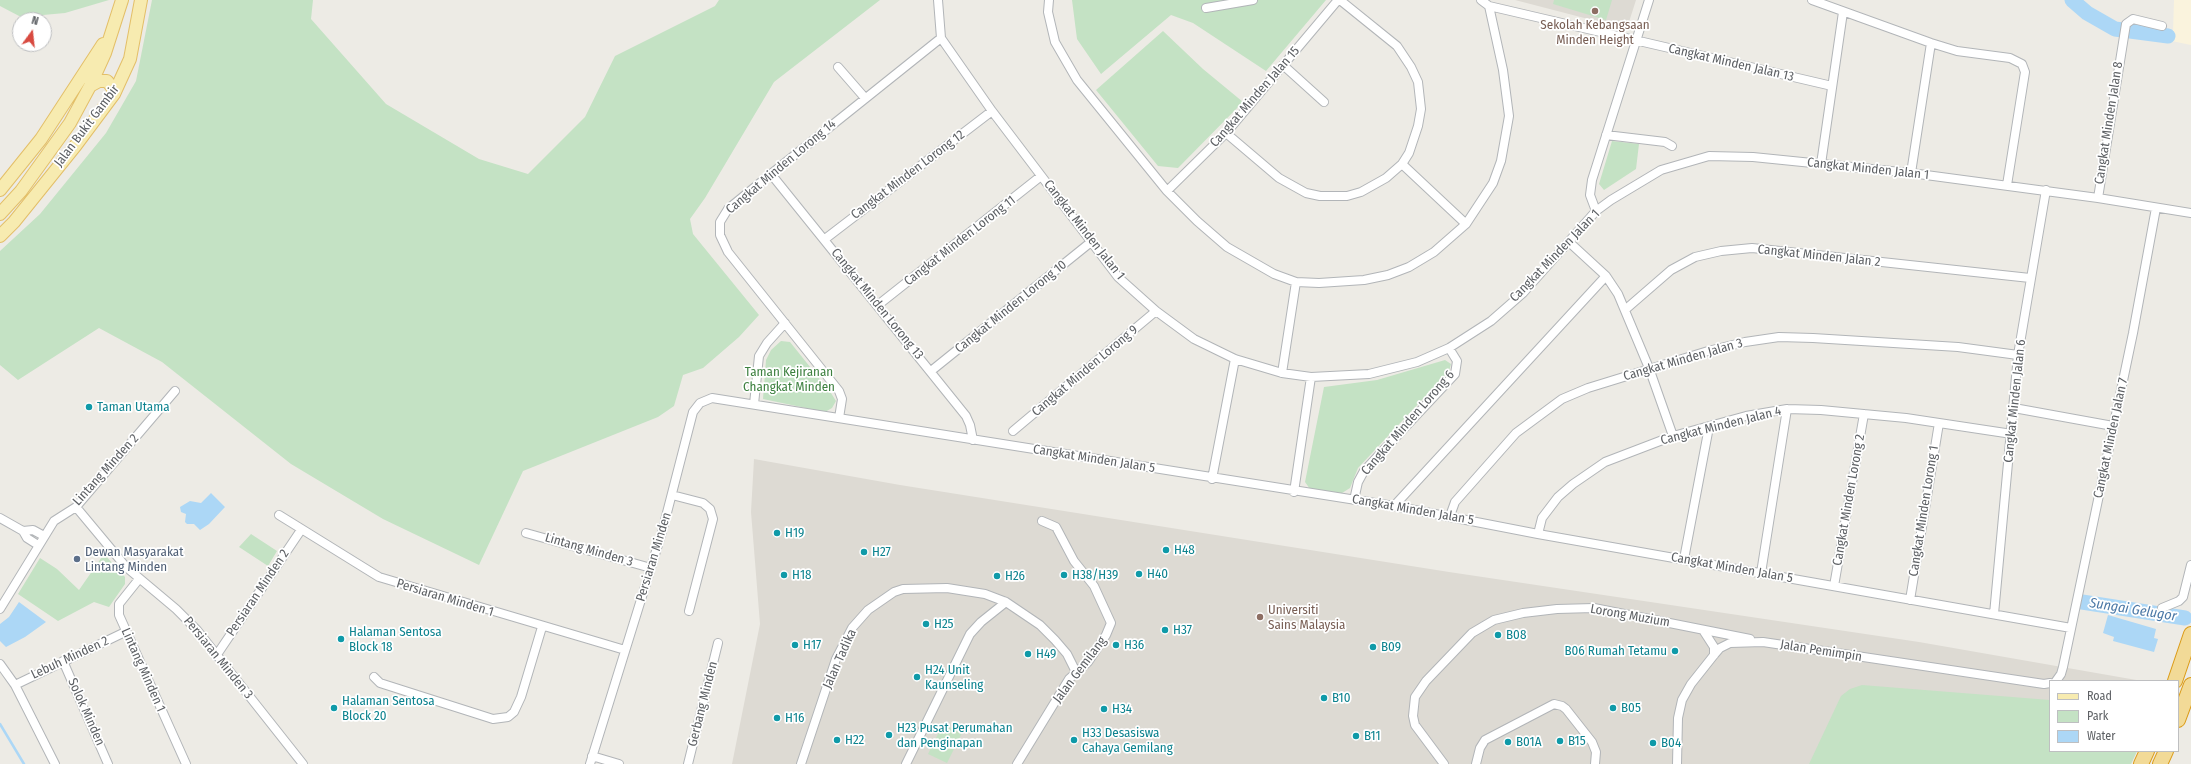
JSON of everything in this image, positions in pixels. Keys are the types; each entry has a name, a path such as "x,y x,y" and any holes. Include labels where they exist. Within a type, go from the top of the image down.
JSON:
{"highway":[{"path":"2175,680 2191,634"},
{"path":"2179,717 2191,685"},
{"path":"2141,764 2146,752"},
{"path":"2160,764 2166,752"}],"main road":[{"name":"Jalan Bukit Gambir","path":"0,214 47,156 70,122 90,86 114,30 122,0"},
{"name":"Jalan Bukit Gambir","path":"0,236 14,222 76,145 114,94 130,59 141,0"},
{"path":"0,190 41,139 95,54 114,30"},
{"path":"90,86 99,81 106,81 112,87 114,94"}],"street":[{"path":"938,0 941,38"},
{"path":"1049,0 1048,12 1055,42 1078,80 1167,191 1196,221 1227,247 1274,274 1296,282 1342,283 1388,275 1409,267 1434,252 1466,224 1493,183 1501,161 1509,116 1503,70 1489,6 1481,0"},
{"path":"1206,8 1254,0"},
{"path":"1226,133 1279,178 1306,193 1320,196 1347,196 1362,192 1386,178 1402,164 1409,153 1418,126 1421,109 1418,82 1411,67 1397,46 1339,0"},
{"name":"Cangkat Minden Jalan 15","path":"1167,191 1226,133 1339,0"},
{"path":"1596,212 1590,189 1649,0"},
{"path":"1812,0 1957,51 2010,58 2022,64 2025,72 2007,185"},
{"name":"Cangkat Minden Jalan 13","path":"1489,6 1832,86"},
{"path":"1821,164 1843,12"},
{"name":"Cangkat Minden Jalan 8","path":"2098,198 2126,24 2133,20 2162,26"},
{"name":"Cangkat Minden Lorong 14","path":"839,418 842,399 839,391 728,252 720,235 719,228 722,216 728,209 771,174 941,38"},
{"name":"Cangkat Minden Jalan 1","path":"941,38 992,111 1118,277 1156,311 1194,339 1234,359 1282,373 1310,377 1369,374 1417,362 1449,348 1491,321 1523,293 1596,212 1611,200 1662,170 1694,159 1724,155 1911,173 2046,190 2191,213"},
{"path":"1911,173 1931,43"},
{"path":"1283,65 1324,102"},
{"path":"838,67 865,98"},
{"name":"Cangkat Minden Lorong 12","path":"824,239 992,111"},
{"path":"1606,135 1665,142 1672,146"},
{"path":"1402,164 1466,224"},
{"name":"Cangkat Minden Lorong 13","path":"771,174 966,416 970,425 973,440"},
{"name":"Cangkat Minden Lorong 11","path":"878,305 1041,176"},
{"name":"Cangkat Minden Jalan 6","path":"1994,614 2012,434 2018,355 2046,190"},
{"name":"Cangkat Minden Jalan 7","path":"2057,680 2061,674 2063,667 2156,208"},
{"name":"Cangkat Minden Lorong 10","path":"931,371 1092,242"},
{"path":"1569,242 1606,276 1626,309 1673,436"},
{"name":"Cangkat Minden Jalan 2","path":"1626,309 1671,270 1695,257 1721,251 1744,249 2030,278"},
{"path":"1394,506 1606,276"},
{"path":"1282,373 1296,282"},
{"name":"Cangkat Minden Lorong 9","path":"1014,431 1156,311"},
{"path":"754,404 759,356 767,343 785,323"},
{"name":"Cangkat Minden Jalan 3","path":"1450,516 1455,502 1516,433 1562,399 1588,388 1708,351 1745,342 1779,338 1958,347 2018,355"},
{"name":"Cangkat Minden Lorong 6","path":"1354,500 1358,482 1364,471 1455,374 1457,361 1449,348"},
{"path":"1212,479 1234,359"},
{"path":"1294,492 1310,377"},
{"name":"Lintang Minden 2","path":"0,609 54,521 76,507 175,391"},
{"name":"Persiaran Minden","path":"591,760 651,568 672,495 693,412 697,405 712,398 754,404"},
{"name":"Cangkat Minden Jalan 5","path":"754,404 1212,479 1394,506 1538,534 2071,628"},
{"path":"2014,408 2113,426"},
{"path":"1761,573 1787,409"},
{"name":"Cangkat Minden Jalan 4","path":"1538,534 1544,514 1574,484 1605,462 1673,436 1746,416 1787,409 1864,414 2012,434"},
{"name":"Cangkat Minden Lorong 2","path":"1834,586 1864,414"},
{"name":"Cangkat Minden Lorong 1","path":"1910,600 1939,423"},
{"path":"1684,559 1709,427"},
{"path":"672,495 703,503 710,509 713,520 689,611"},
{"name":"Persiaran Minden 3","path":"76,507 126,567 183,615 303,764"},
{"name":"Persiaran Minden 1","path":"279,515 379,577 542,627 625,650"},
{"path":"0,518 23,531 27,538 38,545"},
{"name":"Jalan Gemilang","path":"1017,764 1069,679 1088,662 1110,627 1110,620 1094,586 1074,561 1056,527 1042,521"},
{"path":"23,531 33,530 44,536"},
{"name":"Persiaran Minden 2","path":"216,656 301,530"},
{"name":"Lintang Minden 3","path":"526,533 651,568"},
{"path":"2162,608 2179,601 2182,597 2191,565"},
{"name":"Lintang Minden 1","path":"139,579 119,604 118,609 125,632 186,764"},
{"name":"Jalan Tadika","path":"801,764 831,673 852,628 868,610 894,592 902,589 947,588 965,590 985,594 1006,602 1040,626 1055,640 1067,654 1076,672"},
{"path":"906,764 966,640 981,622 1006,602"},
{"name":"Lorong Muzium","path":"1444,764 1415,724 1413,716 1415,697 1426,681 1456,648 1472,633 1494,620 1543,610 1594,608 1762,642"},
{"path":"374,677 380,683 493,719 508,717 516,709 521,697 542,627"},
{"path":"1703,630 1714,647 1714,655"},
{"name":"Lebuh Minden 2","path":"15,685 125,632"},
{"name":"Jalan Pemimpin","path":"1677,764 1678,718 1682,700 1691,684 1714,655 1720,648 1730,643 1762,642 2037,683 2049,683"},
{"name":"Gerbang Minden","path":"688,764 718,643"},
{"name":"Solok Minden","path":"63,661 108,764"},
{"path":"0,664 15,685 55,764"},
{"path":"1476,764 1480,748 1485,740 1554,704 1566,709 1592,742 1596,752 1595,764"},
{"path":"591,760 619,764"}],"shaded area":[{"name":"Sekolah Kebangsaan Minden Height","path":"1515,0 1636,0 1629,22 1619,27"},
{"path":"2174,0 2191,0 2191,45 2167,40 2169,31 2173,32"},
{"name":"Universiti Sains Malaysia","path":"754,459 900,485 1449,572 1919,642 2136,680 2049,680 2049,752 2137,752 2131,764 732,764 760,624 751,512"}],"green space":[{"path":"0,0 109,0 65,13 52,14 52,12 12,12 0,6"},
{"path":"152,0 313,0 311,19 386,104 479,159 528,174 585,117 615,56 715,6 719,0 880,0 774,82 705,198 690,219 693,234 759,315 739,337 703,368 683,375 674,406 658,417 523,471 479,565 383,519 291,464 162,362 99,328 18,380 0,365 0,251 40,214 106,133 136,81"},
{"path":"1072,0 1326,0 1266,71 1193,23 1171,15 1101,74 1077,39"},
{"path":"1554,0 1612,0 1606,20 1553,4"},
{"path":"1163,31 1203,69 1243,102 1178,168 1158,166 1096,90"},
{"path":"1612,141 1639,144 1636,169 1604,190 1599,184"},
{"name":"Taman Kejiranan Changkat Minden","path":"781,341 790,342 831,393 836,401 832,408 825,412 763,399 766,360 771,350"},
{"path":"1445,360 1451,364 1449,371 1358,468 1350,488 1342,493 1310,489 1305,482 1324,387 1377,380"},
{"path":"251,534 277,551 268,566 239,547"},
{"path":"104,554 125,577 125,584 109,607 94,602 58,621 18,594 40,558 57,569 79,590"},
{"path":"1862,685 2049,700 2049,752 2137,752 2131,764 1809,764 1841,696 1850,689"},
{"path":"943,724 962,733 947,763 928,754"}],"water":[{"path":"211,493 225,507 209,524 200,530 194,524 187,524 185,522 186,514 181,512 180,507 190,501 201,503"},
{"path":"19,602 46,622 25,637 6,647 0,641 0,624 9,617"},
{"path":"2108,615 2156,629 2154,638 2158,639 2154,652 2113,641 2114,637 2103,633"}],"waterway":[{"name":"Sungai Gelugor","path":"2072,0 2087,13 2115,29 2168,36"},
{"name":"Sungai Gelugor","path":"2082,602 2185,618"},
{"path":"0,724 24,764"}],"place":[{"name":"Sekolah Kebangsaan Minden Height","path":"1595,11"},
{"name":"Taman Utama","path":"89,407"},
{"name":"H19","path":"777,533"},
{"name":"H48","path":"1166,550"},
{"name":"H27","path":"864,552"},
{"name":"Dewan Masyarakat Lintang Minden","path":"77,559"},
{"name":"H40","path":"1139,574"},
{"name":"H18","path":"784,575"},
{"name":"H38/H39","path":"1064,575"},
{"name":"H26","path":"997,576"},
{"name":"Universiti Sains Malaysia","path":"1260,617"},
{"name":"H25","path":"926,624"},
{"name":"H37","path":"1165,630"},
{"name":"B08","path":"1498,635"},
{"name":"Halaman Sentosa Block 18","path":"341,639"},
{"name":"H17","path":"795,645"},
{"name":"H36","path":"1116,645"},
{"name":"B09","path":"1373,647"},
{"name":"B06 Rumah Tetamu","path":"1675,651"},
{"name":"H49","path":"1028,654"},
{"name":"H24 Unit Kaunseling","path":"917,677"},
{"name":"B10","path":"1324,698"},
{"name":"Halaman Sentosa Block 20","path":"334,708"},
{"name":"B05","path":"1613,708"},
{"name":"H34","path":"1104,709"},
{"name":"H16","path":"777,718"},
{"name":"H23 Pusat Perumahan dan Penginapan","path":"889,735"},
{"name":"B11","path":"1356,736"},
{"name":"H22","path":"837,740"},
{"name":"H33 Desasiswa Cahaya Gemilang","path":"1074,740"},
{"name":"B15","path":"1560,741"},
{"name":"B01A","path":"1508,742"},
{"name":"B04","path":"1653,743"}]}
